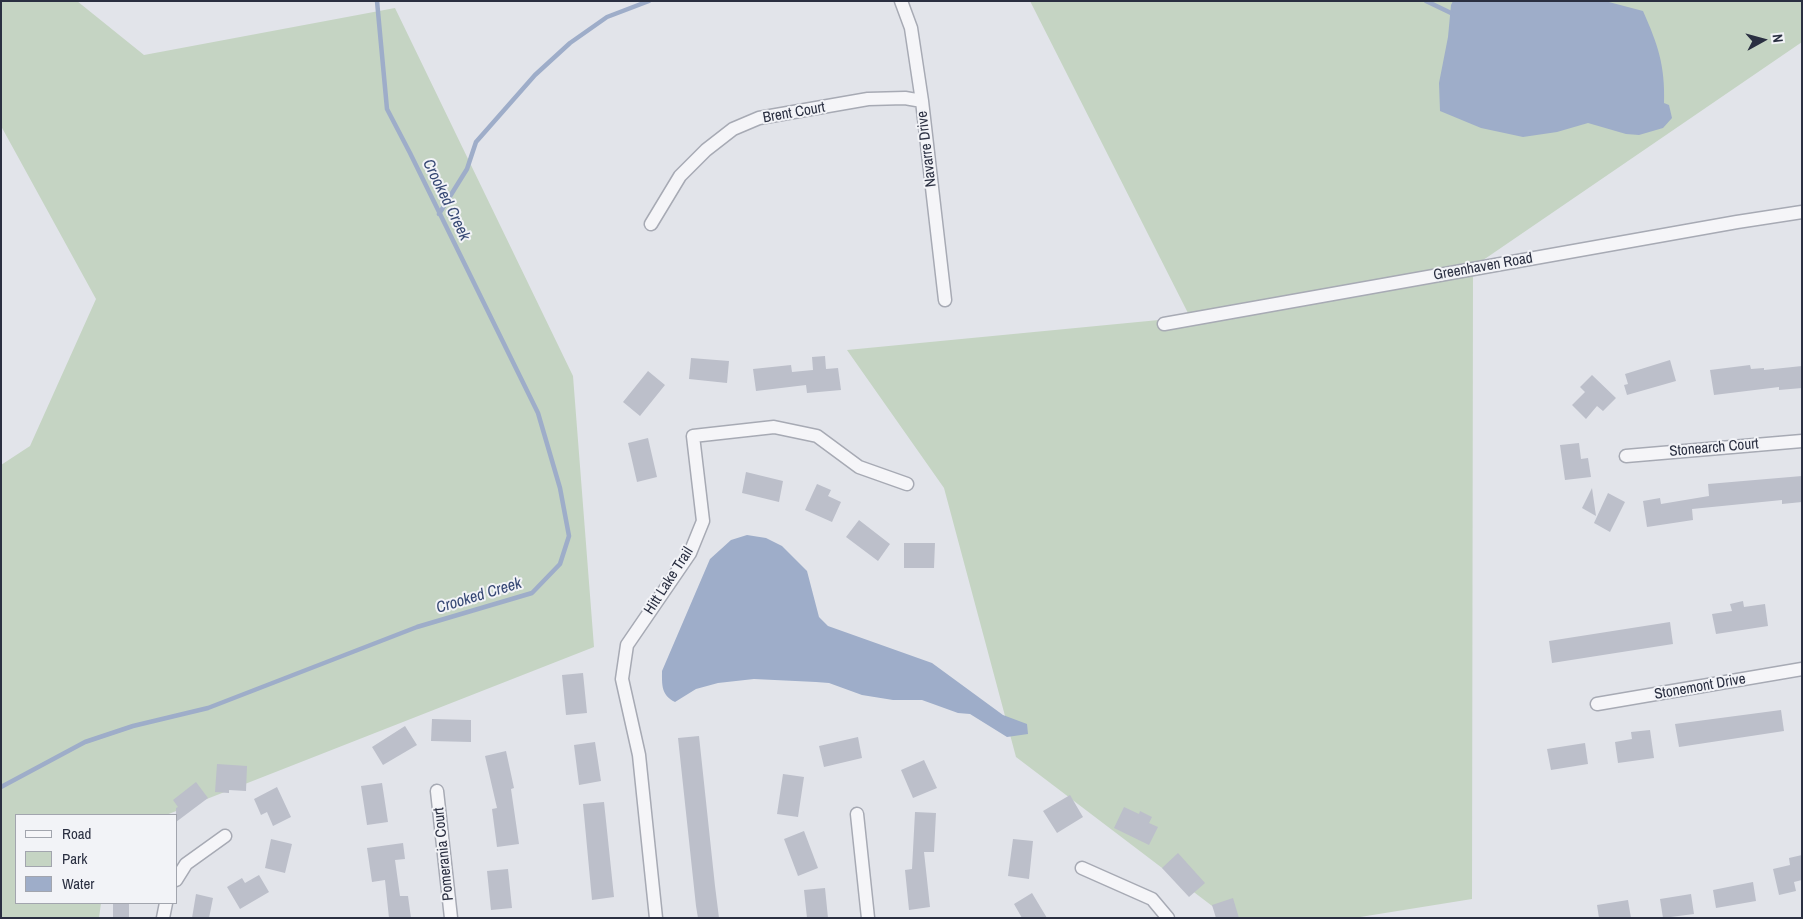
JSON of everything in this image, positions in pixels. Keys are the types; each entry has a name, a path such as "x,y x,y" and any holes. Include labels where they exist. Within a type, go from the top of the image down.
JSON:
{"street":[{"name":"Navarre Drive","path":"901,1 911,28 922,101 945,300"},
{"name":"Brent Court","path":"651,224 680,176 706,150 733,129 759,118 868,100 905,98 922,101"},
{"name":"Greenhaven Road","path":"1164,324 1802,212"},
{"name":"Hitt Lake Trail","path":"656,918 640,755 622,679 627,645 690,553 704,521 693,436 774,426 816,436 859,467 907,484"},
{"name":"Stonearch Court","path":"1626,456 1802,441"},
{"name":"Stonemont Drive","path":"1597,704 1802,669"},
{"name":"Pomerania Court","path":"437,791 451,918"},
{"path":"857,814 868,918"},
{"path":"178,877 186,864 225,836"},
{"path":"1082,868 1152,899 1168,918"},
{"path":"163,918 166,904"}],"green space":[{"path":"1,1 77,1 144,55 395,8 573,376 594,647 169,814 15,814 15,904 101,904 99,918 1,918 1,465 30,446 96,299 1,126"},
{"path":"1030,1 1802,1 1802,42 1473,267 1472,899 1354,918 1228,918 1016,757 944,488 847,350 1190,317"}],"water":[{"path":"1453,1 1605,1 1643,11 1660,56 1664,103 1669,105 1672,118 1663,128 1639,135 1626,134 1588,123 1557,132 1523,137 1481,128 1440,111 1439,83"},
{"path":"747,535 766,538 782,546 807,571 819,617 828,626 932,663 1003,715 1027,724 1028,734 1007,737 970,714 958,713 922,700 893,700 862,695 829,683 754,679 718,683 696,689 675,702 670,699 663,689 662,671 710,559 731,540"}],"building":[{"path":"825,356 826,369 838,368 841,390 807,393 806,385 756,391 753,369 791,365 792,372 813,370 812,357"},
{"path":"691,358 729,361 727,383 689,379"},
{"path":"1670,360 1676,381 1627,395 1624,385 1628,384 1625,374"},
{"path":"1750,365 1751,369 1764,368 1764,370 1802,366 1802,388 1779,390 1779,387 1714,395 1710,370"},
{"path":"648,371 665,385 640,416 623,402"},
{"path":"1592,375 1616,398 1603,411 1597,406 1586,419 1572,405 1585,392 1580,387"},
{"path":"648,438 657,477 637,482 628,443"},
{"path":"1579,443 1581,459 1588,458 1591,477 1565,480 1560,445"},
{"path":"746,472 783,481 779,502 742,493"},
{"path":"1802,476 1802,502 1782,504 1782,500 1692,509 1693,520 1647,527 1643,501 1660,498 1661,504 1709,496 1708,484"},
{"path":"817,484 831,490 828,496 841,502 832,522 805,510"},
{"path":"1592,488 1596,516 1582,508"},
{"path":"1608,493 1625,502 1610,532 1594,523"},
{"path":"859,520 890,544 878,561 846,537"},
{"path":"904,543 935,543 934,568 904,568"},
{"path":"1743,601 1744,607 1765,604 1768,626 1716,634 1712,614 1732,611 1730,604"},
{"path":"1670,622 1673,644 1552,663 1549,641"},
{"path":"583,673 587,713 566,715 562,675"},
{"path":"1781,710 1784,731 1679,747 1675,724"},
{"path":"432,719 471,720 471,742 431,741"},
{"path":"405,726 417,745 383,765 372,747"},
{"path":"1650,730 1654,758 1618,763 1615,742 1632,739 1631,732"},
{"path":"699,736 719,918 698,918 696,906 678,738"},
{"path":"858,737 862,758 824,767 819,746"},
{"path":"595,742 601,781 579,785 574,745"},
{"path":"1585,743 1588,764 1551,770 1547,749"},
{"path":"506,751 514,788 511,789 519,844 497,847 492,809 497,808 485,756"},
{"path":"924,760 937,788 913,798 901,770"},
{"path":"217,764 247,766 246,791 229,790 229,793 215,792"},
{"path":"783,774 804,777 798,817 777,814"},
{"path":"196,782 208,798 178,820 176,808 178,807 173,800"},
{"path":"382,783 388,822 367,825 361,786"},
{"path":"277,787 291,817 273,826 267,812 261,815 254,799"},
{"path":"1070,795 1083,817 1057,833 1043,811"},
{"path":"604,802 614,897 592,900 583,804"},
{"path":"1124,807 1139,814 1140,811 1152,817 1149,823 1158,827 1149,845 1114,828"},
{"path":"915,812 936,813 934,852 924,852 930,907 909,910 905,870 912,869"},
{"path":"804,831 818,868 798,876 784,839"},
{"path":"271,839 292,844 285,873 265,868"},
{"path":"1013,839 1033,841 1029,879 1008,876"},
{"path":"403,843 405,859 395,860 400,896 408,896 411,918 389,918 385,880 372,882 367,848"},
{"path":"1178,853 1205,883 1189,897 1162,868"},
{"path":"1802,855 1802,880 1794,882 1796,891 1779,895 1773,869 1790,865 1789,858"},
{"path":"508,869 512,908 491,910 487,871"},
{"path":"259,875 269,892 240,909 227,887 242,878 245,883"},
{"path":"1753,882 1756,901 1716,908 1713,890"},
{"path":"825,888 828,918 807,918 804,890"},
{"path":"1032,893 1047,918 1022,918 1014,904"},
{"path":"196,894 213,898 209,918 192,918"},
{"path":"1691,894 1694,914 1663,918 1660,899"},
{"path":"1233,898 1239,918 1216,918 1212,905"},
{"path":"1628,900 1631,918 1599,918 1597,905"},
{"path":"113,904 129,904 129,918 113,918"}],"waterway":[{"name":"Crooked Creek","path":"1,787 85,742 133,726 208,708 417,627 532,593 560,564 569,536 560,488 538,413 387,109 377,1"},
{"path":"439,214 467,169 476,142 535,75 570,43 607,17 649,1"},
{"path":"1426,1 1451,13"}]}
